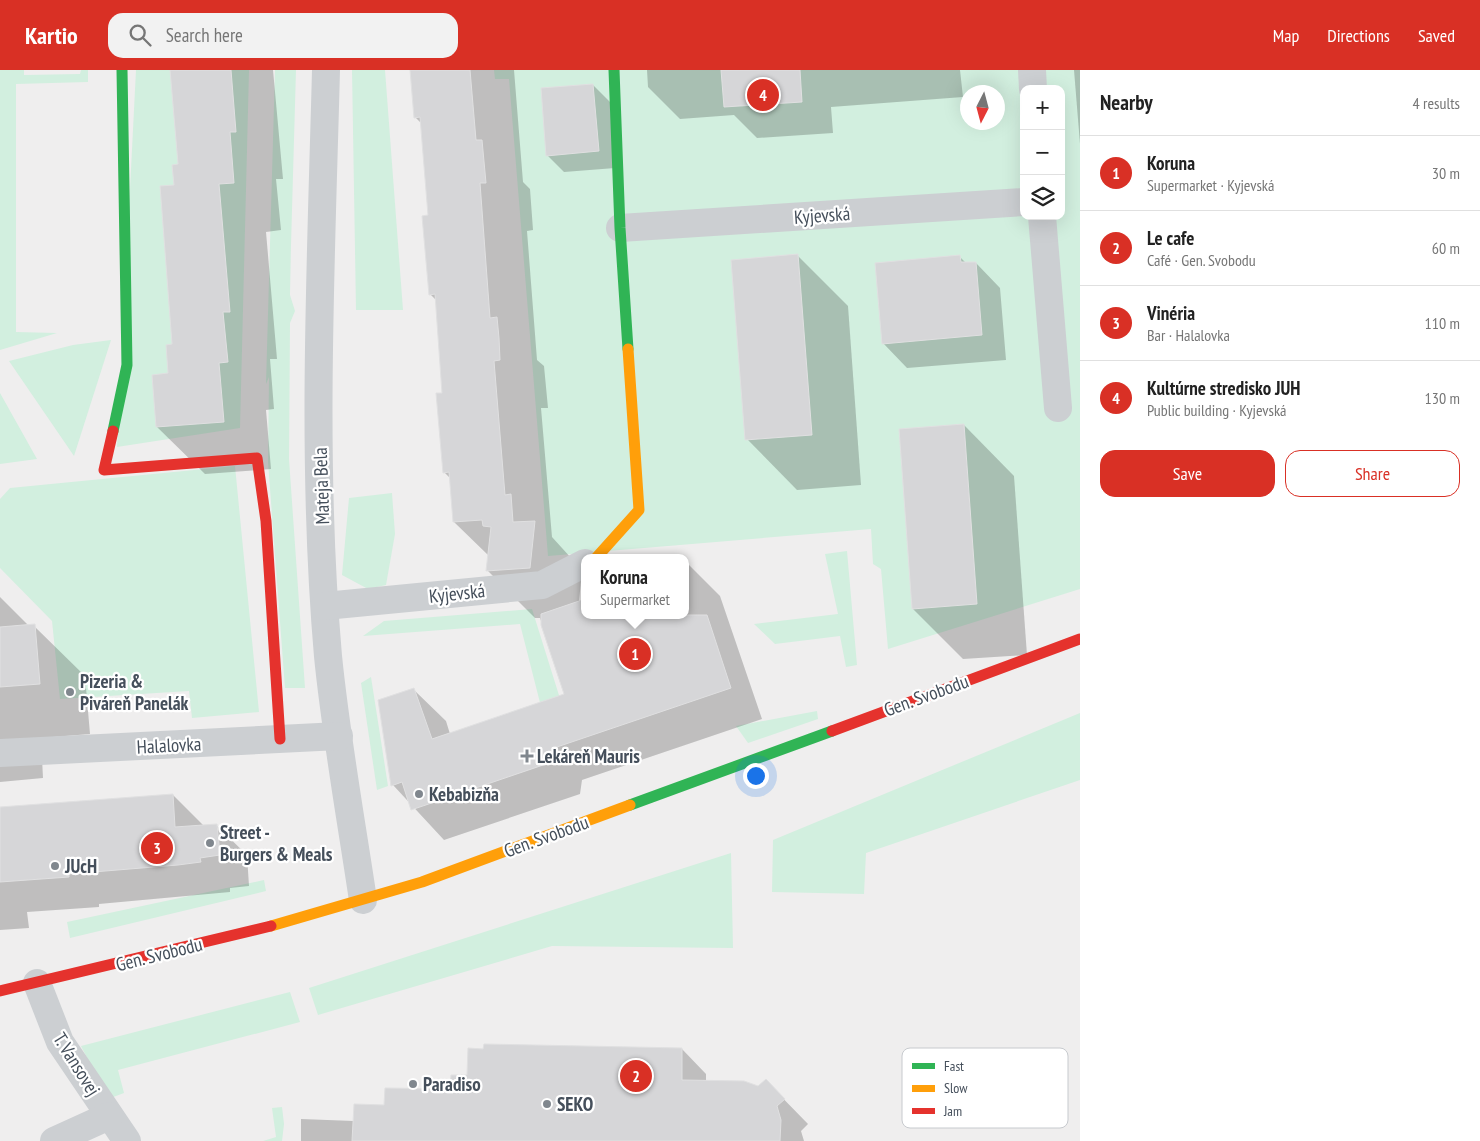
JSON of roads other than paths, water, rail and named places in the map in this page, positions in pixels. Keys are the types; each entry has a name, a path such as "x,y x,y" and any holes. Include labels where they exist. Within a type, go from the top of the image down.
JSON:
{"street":[{"path":"122,70 127,366 104,470 257,458 266,521 280,740"},
{"name":"Mateja Bela","path":"326,70 318,409 325,606 328,657 364,900"},
{"path":"600,554 639,510 620,228 614,70"},
{"path":"1032,70 1033,85"},
{"name":"Kyjevská","path":"620,228 1020,202"},
{"path":"1042,220 1058,408"},
{"name":"Kyjevská","path":"325,606 542,585 581,566"},
{"name":"Gen. Svobodu","path":"0,991 289,922 422,882 1080,640"},
{"name":"Halalovka","path":"0,753 339,736"},
{"name":"T. Vansovej","path":"37,983 60,1042 126,1141"},
{"path":"54,1141 110,1116"}],"place":[{"name":"Kultúrne stredisko JUH","path":"763,95"},
{"name":"Koruna","path":"635,654"},
{"name":"Pizeria & Piváreň Panelák","path":"70,692"},
{"name":"Lekáreň Mauris","path":"527,756"},
{"name":"Kebabizňa","path":"419,794"},
{"name":"Street - Burgers & Meals","path":"210,843"},
{"name":"Vinéria","path":"157,848"},
{"name":"JUcH","path":"55,866"},
{"name":"Le cafe","path":"636,1076"},
{"name":"Paradiso","path":"413,1084"},
{"name":"SEKO","path":"547,1104"}]}
